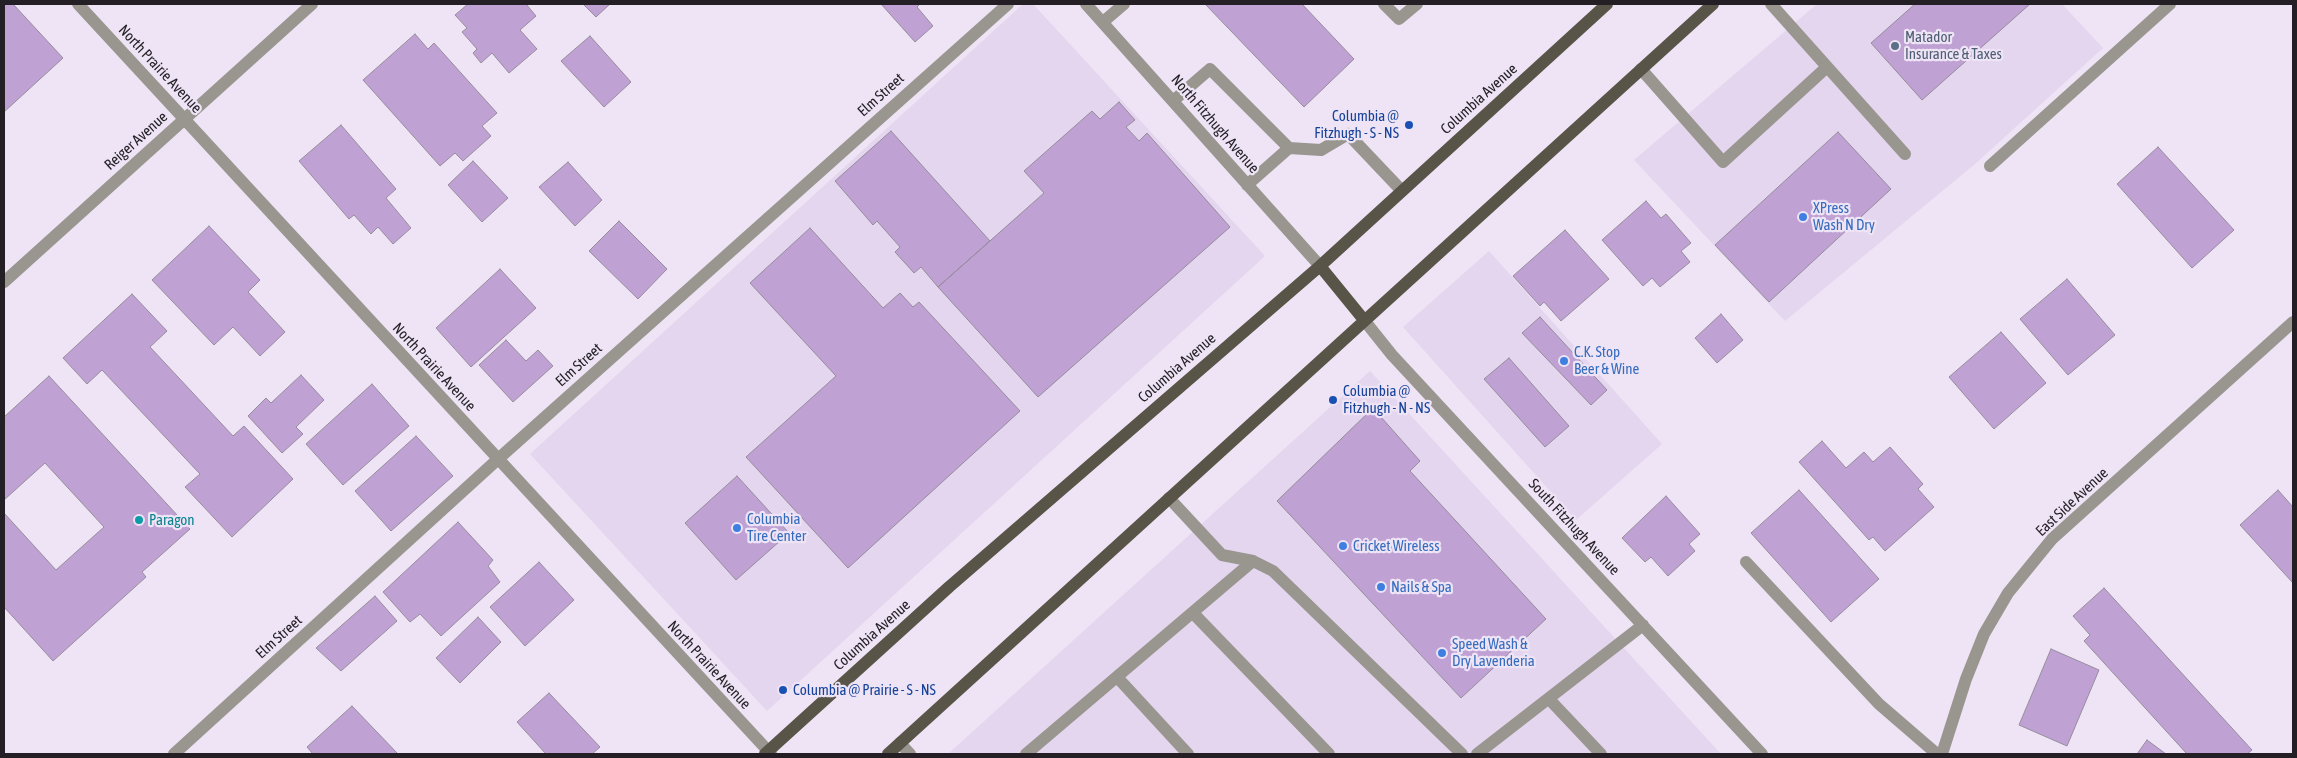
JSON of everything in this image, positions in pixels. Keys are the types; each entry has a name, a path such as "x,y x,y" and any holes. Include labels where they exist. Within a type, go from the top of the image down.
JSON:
{"main road":[{"name":"Columbia Avenue","path":"768,753 949,587 1320,266 1607,4"},
{"path":"888,754 1713,4"},
{"path":"1320,266 1364,320"}],"street":[{"name":"North Prairie Avenue","path":"78,4 768,753"},
{"name":"Reiger Avenue","path":"4,282 312,4"},
{"name":"Elm Street","path":"174,754 498,460 1008,4"},
{"name":"North Fitzhugh Avenue","path":"1086,4 1320,266"},
{"path":"1102,22 1124,4"},
{"path":"1384,4 1399,19 1417,4"},
{"path":"1771,4 1904,154"},
{"path":"1990,166 2170,4"},
{"path":"1641,69 1723,162 1827,67"},
{"path":"1173,101 1210,68 1289,148 1321,150 1348,134 1402,191"},
{"path":"1247,185 1289,148"},
{"name":"South Fitzhugh Avenue","path":"1364,320 1398,363 1762,754"},
{"name":"East Side Avenue","path":"1942,754 1966,678 1984,634 2008,594 2052,540 2293,322"},
{"path":"1169,498 1222,555 1253,561 1273,571 1462,754"},
{"path":"1034,752 1117,677 1253,561"},
{"path":"1746,562 1879,704 1937,754"},
{"path":"1193,613 1329,754"},
{"path":"1476,754 1643,625"},
{"path":"1117,677 1188,754"},
{"path":"1549,699 1601,754"},
{"path":"900,743 910,754"}],"shaded area":[{"path":"1023,4 1033,4 1265,256 767,711 530,454"},
{"path":"1817,4 2062,4 2103,48 1975,164 1785,321 1634,160"},
{"path":"1489,251 1662,444 1576,520 1403,327"},
{"path":"1370,371 1721,754 948,754"}],"building":[{"path":"4,4 13,4 63,58 4,112"},
{"path":"468,4 526,4 536,16 520,30 537,49 509,73 492,53 481,63 473,53 477,49 462,32 467,28 455,15"},
{"path":"583,4 610,4 596,17"},
{"path":"881,4 920,4 917,7 933,26 915,42"},
{"path":"1205,4 1302,4 1354,59 1304,107"},
{"path":"1915,4 2030,4 1922,100 1871,43"},
{"path":"415,34 428,49 434,43 497,113 482,126 491,136 463,161 455,153 440,166 363,80"},
{"path":"590,36 631,82 604,107 561,61"},
{"path":"1119,102 1135,120 1126,127 1139,141 1147,133 1230,227 1038,397 938,287 1044,193 1024,171 1092,111 1100,119"},
{"path":"341,125 396,189 386,198 411,228 393,244 378,227 371,234 354,215 349,219 299,161"},
{"path":"891,131 990,241 938,287 921,267 914,273 895,252 900,247 877,221 873,225 835,181"},
{"name":"XPress Wash N Dry","path":"1838,132 1891,189 1769,302 1715,245"},
{"path":"2158,147 2234,230 2192,268 2117,184"},
{"path":"473,161 508,198 482,222 448,185"},
{"path":"568,162 602,200 575,226 539,187"},
{"path":"1646,201 1661,218 1666,214 1691,243 1681,251 1690,262 1660,287 1652,278 1643,286 1602,240"},
{"path":"619,221 667,269 638,299 589,251"},
{"path":"209,226 260,280 248,292 285,332 260,356 233,327 214,345 152,280"},
{"path":"810,228 883,308 900,293 913,307 919,302 1020,411 848,568 746,457 836,376 750,283"},
{"path":"1565,230 1609,279 1561,321 1544,302 1540,306 1513,276"},
{"path":"500,269 536,308 471,367 436,328"},
{"path":"2067,279 2115,335 2068,375 2020,319"},
{"path":"132,294 167,331 150,347 233,436 244,426 293,479 232,537 185,487 200,474 102,370 87,384 63,358"},
{"path":"1721,314 1743,340 1717,363 1695,338"},
{"name":"C.K. Stop Beer & Wine","path":"1540,317 1607,390 1591,405 1522,333"},
{"path":"2001,332 2046,383 1994,429 1949,377"},
{"path":"506,340 526,361 538,350 553,366 513,402 479,365"},
{"path":"1509,358 1569,426 1545,447 1484,379"},
{"path":"301,375 324,400 296,427 303,434 282,453 248,416 266,398 271,403"},
{"name":"Paragon","path":"49,376 190,529 142,572 146,577 53,661 4,607 4,513 56,570 104,527 45,463 4,500 4,417"},
{"path":"372,384 409,426 343,485 306,444"},
{"path":"1373,408 1420,461 1410,471 1546,619 1461,698 1277,501"},
{"path":"416,436 453,476 391,531 355,491"},
{"path":"1822,441 1846,468 1864,452 1873,462 1890,447 1923,484 1918,489 1934,507 1885,551 1873,537 1869,540 1799,462"},
{"name":"Columbia Tire Center","path":"737,476 789,533 736,580 685,523"},
{"path":"1799,490 1879,579 1831,622 1751,533"},
{"path":"2278,490 2293,507 2293,583 2240,525"},
{"path":"1666,496 1700,534 1689,544 1695,551 1668,576 1651,557 1645,562 1622,538"},
{"path":"458,522 493,560 488,566 500,582 441,636 420,614 410,622 383,592"},
{"path":"539,562 574,600 525,646 490,607"},
{"path":"2104,588 2252,750 2247,754 2187,754 2084,641 2090,635 2073,616"},
{"path":"375,596 397,621 341,671 316,648"},
{"path":"478,617 501,642 460,683 436,658"},
{"path":"2051,649 2099,670 2067,746 2019,725"},
{"path":"549,693 600,747 592,754 546,754 517,722"},
{"path":"352,706 398,754 313,754 307,747"},
{"path":"2147,740 2166,754 2137,754"}],"place":[{"name":"Matador Insurance & Taxes","path":"1895,46"},
{"name":"Columbia @ Fitzhugh - S - NS","path":"1409,125"},
{"name":"XPress Wash N Dry","path":"1803,217"},
{"name":"C.K. Stop Beer & Wine","path":"1564,361"},
{"name":"Columbia @ Fitzhugh - N - NS","path":"1333,400"},
{"name":"Paragon","path":"139,520"},
{"name":"Columbia Tire Center","path":"737,528"},
{"name":"Cricket Wireless","path":"1343,546"},
{"name":"Nails & Spa","path":"1381,587"},
{"name":"Speed Wash & Dry Lavenderia","path":"1442,653"},
{"name":"Columbia @ Prairie - S - NS","path":"783,690"}]}
